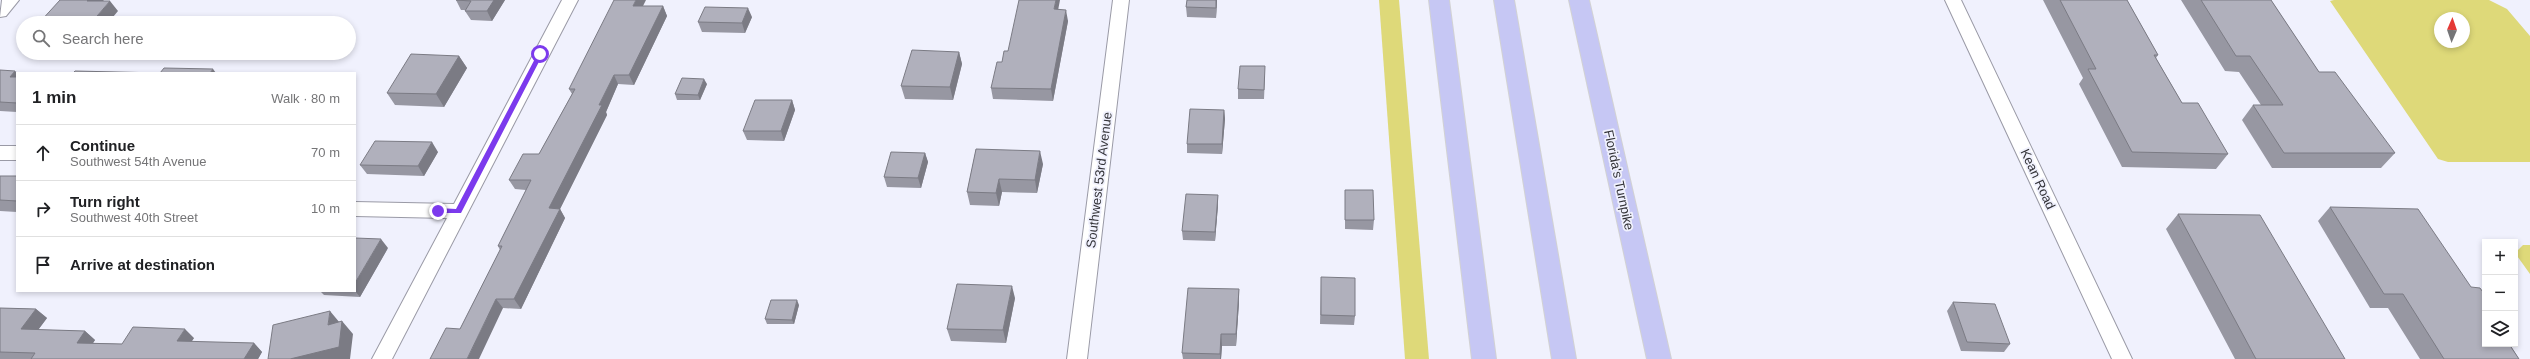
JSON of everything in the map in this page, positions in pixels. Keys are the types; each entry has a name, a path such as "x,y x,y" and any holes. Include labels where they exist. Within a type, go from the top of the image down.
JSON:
{"highway":[{"path":"1439,0 1484,359"},
{"path":"1504,0 1564,359"},
{"name":"Florida's Turnpike","path":"1580,0 1659,359"}],"street":[{"path":"0,12 11,0"},
{"path":"382,359 458,211 570,0"},
{"name":"Southwest 53rd Avenue","path":"1077,359 1121,0"},
{"name":"Kean Road","path":"1953,0 2122,359"},
{"path":"0,153 16,153"},
{"path":"356,209 458,211"}],"shaded area":[{"path":"2489,0 2507,9 2530,36 2530,162 2448,162 2438,159 2330,1"},
{"path":"2523,245 2530,245 2530,274 2518,257 2518,250"}],"building":[{"path":"60,0 110,1 97,16 45,16"},
{"path":"456,0 494,0 487,11 465,11 471,1"},
{"path":"614,0 636,0 633,6 663,6 629,75 614,75 599,105 602,105 549,208 560,209 514,299 496,299 467,359 430,359 446,328 460,329 502,246 498,246 531,180 509,180 523,154 539,154 575,89 569,89"},
{"path":"1019,0 1056,0 1054,9 1066,10 1051,89 991,88 997,62 1002,62 1004,51 1008,51"},
{"path":"1187,0 1216,0 1216,8 1186,7"},
{"path":"2060,0 2127,0 2158,55 2154,55 2182,103 2198,103 2228,154 2132,152 2088,69 2096,69"},
{"path":"2201,0 2271,0 2319,72 2335,72 2395,153 2284,153 2253,105 2283,105 2250,56 2236,56"},
{"path":"705,7 748,8 742,23 698,22"},
{"path":"912,50 959,52 950,87 901,86"},
{"path":"411,54 459,56 436,94 387,93"},
{"path":"1240,66 1265,66 1264,90 1238,89"},
{"path":"164,68 213,69 211,72 161,72"},
{"path":"0,70 15,71 10,77 16,77 16,103 0,102"},
{"path":"75,71 118,72 74,72"},
{"path":"682,78 704,79 698,95 675,94"},
{"path":"755,100 792,100 781,131 743,131"},
{"path":"1190,109 1224,110 1222,144 1187,144"},
{"path":"375,141 432,142 418,166 360,165"},
{"path":"976,149 1040,151 1035,180 999,179 996,193 967,192"},
{"path":"891,152 925,153 918,178 884,177"},
{"path":"0,176 16,176 16,201 0,200"},
{"path":"1345,190 1373,190 1374,220 1345,220"},
{"path":"1186,194 1218,195 1215,232 1182,231"},
{"path":"2330,207 2418,209 2471,287 2480,288 2482,291 2482,347 2511,347 2519,359 2444,359 2403,294 2384,294"},
{"path":"2178,214 2260,215 2345,359 2256,359"},
{"path":"356,238 381,239 356,281"},
{"path":"1321,277 1355,278 1355,316 1321,315"},
{"path":"957,284 1012,286 1003,330 947,329"},
{"path":"1188,288 1239,289 1236,334 1221,334 1220,354 1182,353"},
{"path":"771,300 797,300 792,320 765,319"},
{"path":"1953,302 1995,304 2010,344 1967,342"},
{"path":"0,308 36,309 21,329 85,331 77,343 122,344 133,327 185,329 177,341 254,343 244,359 31,359 35,353 0,352"},
{"path":"330,311 328,325 342,321 339,347 290,359 268,359 273,325"}],"waterway":[{"path":"1389,0 1417,359"}],"route":[{"path":"438,211 458,211 540,54"}]}
